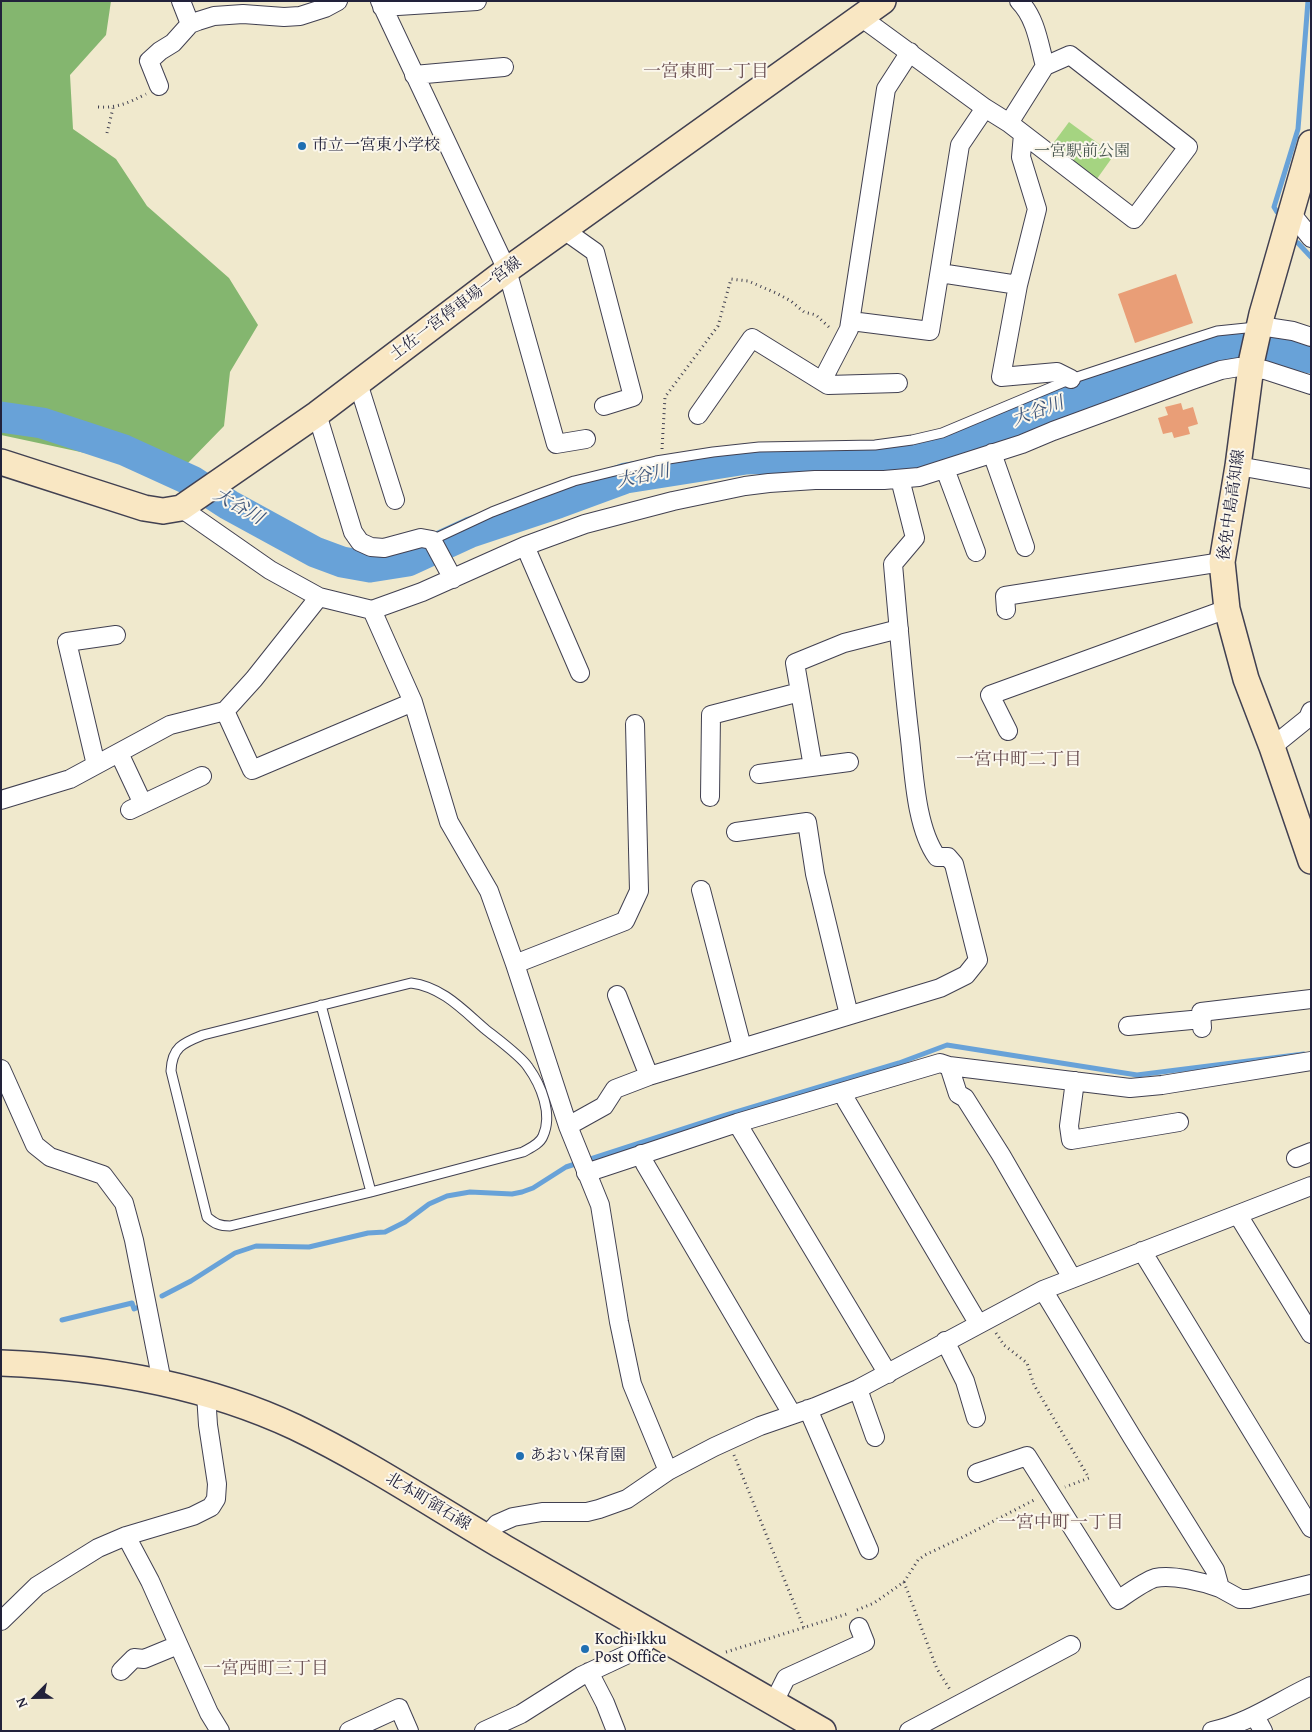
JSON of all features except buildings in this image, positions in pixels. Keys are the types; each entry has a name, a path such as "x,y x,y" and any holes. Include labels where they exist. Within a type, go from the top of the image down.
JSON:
{"main road":[{"name":"土佐一宮停車場一宮線","path":"182,507 317,414 507,270 862,18 883,1"},
{"name":"後免中島高知線","path":"1311,143 1299,207 1262,314 1251,364 1238,466 1222,562 1227,609 1246,679 1272,746 1311,861"},
{"path":"1,462 144,508 163,511 182,507"},
{"name":"北本町領石線","path":"1,1363 52,1365 110,1372 162,1382 206,1394 292,1426 342,1451 486,1537 823,1731"}],"street":[{"path":"181,1 190,24"},
{"path":"159,86 150,61 160,51 173,43 190,24 214,16 224,15 300,16 325,8 338,1"},
{"path":"477,1 381,4 507,270 556,444 586,439"},
{"path":"1019,1 1033,22 1045,66"},
{"path":"862,18 985,108 1009,123 1134,219 1188,148 1070,55 1045,66 1009,123"},
{"path":"822,381 849,330 886,89 910,52"},
{"path":"414,75 504,67"},
{"path":"850,320 930,331 960,145 985,108"},
{"path":"1023,134 1021,157 1037,209 1018,285 1001,377 1057,372 1070,380"},
{"path":"1299,207 1311,238"},
{"path":"564,230 595,252 633,397 604,406"},
{"path":"940,273 1018,285"},
{"path":"1260,326 1293,331 1311,337"},
{"path":"698,415 752,338 828,385 898,383"},
{"path":"182,507 270,570 318,597 372,610 422,592 525,546 585,524 673,501 745,486 815,480 919,477 1022,444 1192,380 1251,364 1311,385"},
{"path":"358,383 395,500"},
{"path":"317,414 354,532 360,542 371,547 384,548 421,538 432,540 453,579"},
{"path":"992,453 1025,547"},
{"path":"1238,466 1311,479"},
{"path":"945,469 976,552"},
{"path":"568,1126 604,1106 615,1089 649,1076 742,1047 940,988 966,975 978,960 954,864 948,857 937,857 929,847 917,802 893,564 915,538 900,478"},
{"path":"525,546 580,673"},
{"path":"1006,610 1004,596 1222,562"},
{"path":"1,800 70,779 170,725 225,711 254,679 318,597"},
{"path":"1008,731 990,695 1227,609"},
{"path":"372,610 413,702 450,822 489,890 568,1126 600,1205 619,1322 632,1384 668,1471"},
{"path":"813,767 795,663 844,643 899,629"},
{"path":"96,765 67,642 116,635"},
{"path":"710,796 711,715 800,692"},
{"path":"225,711 252,770 413,702"},
{"path":"1272,746 1308,718 1311,711"},
{"path":"515,964 625,921 639,891 635,724"},
{"path":"119,752 137,807 202,776"},
{"path":"759,774 849,762"},
{"path":"736,832 807,822 815,874 849,1015"},
{"path":"701,890 742,1047"},
{"path":"617,995 649,1076"},
{"path":"1128,1026 1202,1023 1202,1012 1311,999"},
{"path":"583,1166 641,1154 737,1123 940,1063 949,1066 1130,1088 1162,1085 1311,1061"},
{"path":"949,1066 958,1094 965,1098 1001,1155 1072,1278"},
{"path":"1,1069 35,1145 50,1156 103,1176 124,1203 134,1240 162,1382"},
{"path":"1075,1081 1069,1126 1071,1140 1179,1122"},
{"path":"842,1092 846,1102 983,1321"},
{"path":"737,1123 888,1374"},
{"path":"641,1154 645,1164 800,1412 869,1550"},
{"path":"486,1537 497,1524 513,1517 542,1512 587,1512 599,1510 626,1499 668,1471 760,1426 858,1389 1043,1290 1311,1186"},
{"path":"1238,1215 1311,1334"},
{"path":"1142,1251 1311,1528"},
{"path":"1043,1290 1215,1570 1220,1588"},
{"path":"945,1342 965,1381 976,1418"},
{"path":"858,1389 875,1437"},
{"path":"1,1621 8,1605 98,1548 126,1536 202,1513 211,1507 216,1498 217,1484 208,1425 206,1394"},
{"path":"976,1473 1026,1456 1118,1600 1155,1578 1177,1578 1205,1582 1240,1598 1249,1599 1311,1584"},
{"path":"126,1536 150,1581 209,1712 220,1731"},
{"path":"774,1702 786,1678 865,1642 859,1627"},
{"path":"484,1731 521,1714 589,1672 643,1647 652,1633"},
{"path":"121,1671 134,1658 144,1659 178,1644"},
{"path":"909,1731 1071,1645"},
{"path":"589,1672 605,1703 616,1731"},
{"path":"1212,1731 1248,1720 1259,1723 1311,1686"},
{"path":"349,1731 400,1708 409,1731"}],"lane":[{"path":"432,540 492,512 536,495 611,471 656,461 759,447 875,445 912,440 942,433 1070,380 1217,331 1260,326"},
{"path":"411,983 425,984 442,993 528,1066 542,1092 546,1109 543,1137 535,1146 523,1152 371,1192 230,1226 221,1226 213,1222 208,1217 171,1071 172,1059 180,1047 203,1035 322,1005 392,986 411,983"},
{"path":"322,1005 371,1192"}],"path":[{"path":"98,107 113,108 141,97 159,86"},
{"path":"107,133 113,108"},
{"path":"707,1664 720,1654 804,1628 874,1603 904,1582 918,1560 925,1555 1050,1493 1089,1478 1034,1385 1027,1363 1004,1345 983,1321"},
{"path":"728,1441 804,1628"},
{"path":"904,1582 937,1668 959,1704"}],"green space":[{"path":"1,1 111,1 106,35 70,75 73,129 116,159 147,206 229,278 258,325 230,372 224,426 186,465 132,463 1,435"},
{"name":"一宮駅前公園","path":"1069,122 1114,155 1094,183 1049,149"}],"waterway":[{"path":"1277,212 1274,207 1298,129 1308,1"},
{"path":"1298,243 1311,257"},
{"name":"大谷川","path":"1,417 42,423 124,450 192,481 229,505 315,552 342,562 370,567 408,561 471,532 626,478 746,459 917,455 959,444 1026,416 1220,349 1246,344 1311,358"},
{"path":"162,1296 191,1281 235,1253 256,1246 309,1247 368,1233 385,1232 405,1222 429,1204 447,1196 470,1192 512,1194 522,1192 533,1188 566,1167 723,1116 899,1063 947,1045 1137,1075 1304,1054"},
{"path":"62,1320 132,1303 134,1309 139,1307"}],"place":[{"name":"市立一宮東小学校","path":"302,146"},
{"name":"あおい保育園","path":"520,1456"},
{"name":"Kochi Ikku Post Office","path":"585,1649"}],"district":[{"name":"一宮東町一丁目","path":"706,72"},
{"name":"一宮中町二丁目","path":"1019,760"},
{"name":"一宮中町一丁目","path":"1061,1523"},
{"name":"一宮西町三丁目","path":"266,1669"}]}
